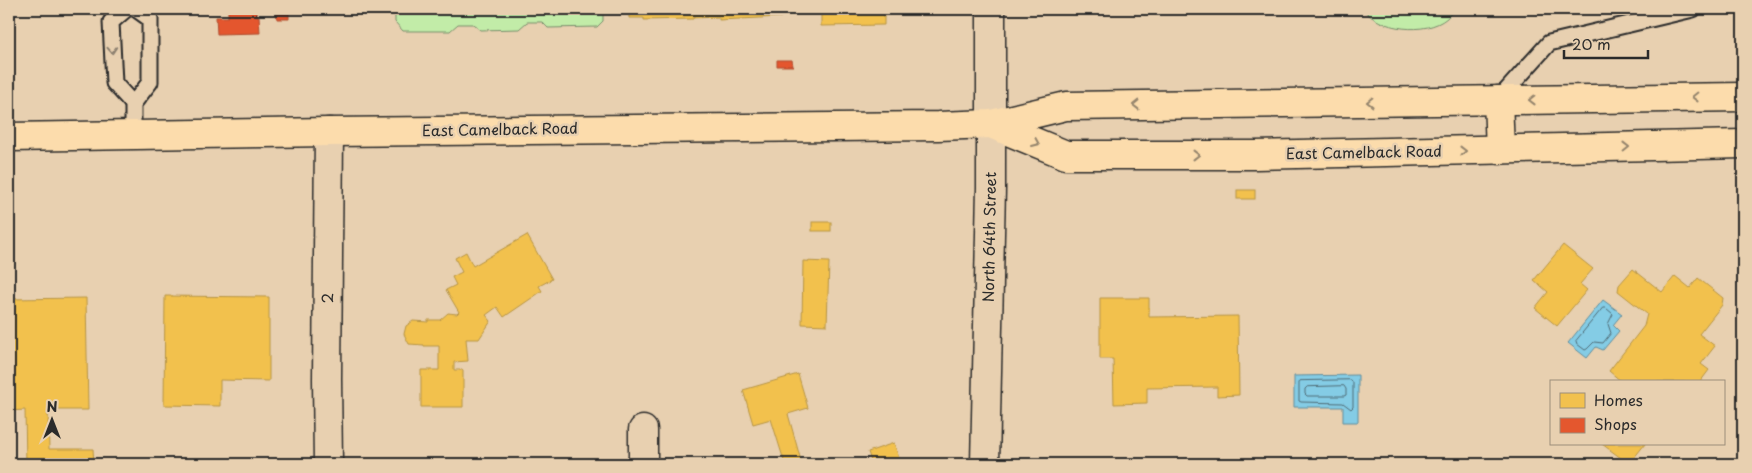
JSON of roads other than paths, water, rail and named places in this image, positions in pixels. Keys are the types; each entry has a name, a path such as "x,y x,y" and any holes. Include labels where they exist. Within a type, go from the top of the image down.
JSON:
{"main road":[{"name":"East Camelback Road","path":"9,137 991,124 1066,106 1743,97"},
{"path":"1498,100 1500,150"},
{"name":"East Camelback Road","path":"991,124 1066,155 1254,155 1743,144"}],"street":[{"name":"North 64th Street","path":"985,464 991,124 991,9"},
{"name":"2","path":"328,464 327,379 330,132"},
{"path":"643,430 643,464"}],"lane":[{"path":"126,9 110,22 114,83 133,104"},
{"path":"133,135 133,104 150,82 150,19 136,9"},
{"path":"1498,100 1549,43 1693,9"}],"water":[{"path":"1603,300 1622,314 1613,325 1619,331 1603,350 1596,347 1587,358 1568,343"},
{"path":"1358,375 1358,422 1343,422 1343,407 1294,407 1294,376"}]}
